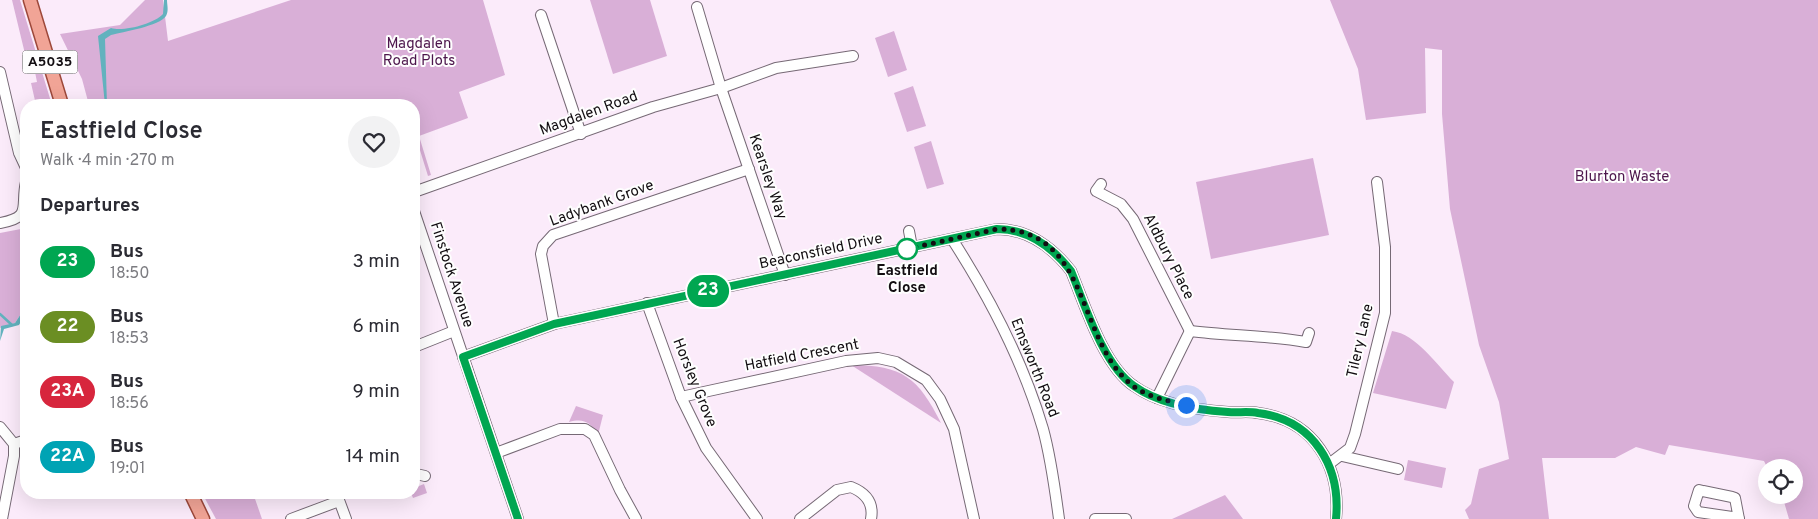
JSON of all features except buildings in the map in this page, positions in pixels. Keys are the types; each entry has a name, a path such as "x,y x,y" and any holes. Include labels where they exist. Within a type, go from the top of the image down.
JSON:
{"main road":[{"name":"A5035","path":"30,0 60,99"},
{"path":"193,499 203,519"}],"street":[{"name":"Kearsley Way","path":"695,7 785,275"},
{"path":"541,15 581,134"},
{"name":"Magdalen Road","path":"420,190 653,108 721,88 776,68 853,56"},
{"path":"0,72 20,155"},
{"name":"Ladybank Grove","path":"554,324 541,254 548,239 553,235 749,169"},
{"name":"Tilery Lane","path":"1329,464 1342,456 1350,448 1385,313 1385,247 1377,182"},
{"name":"Aldbury Place","path":"1101,184 1096,191 1121,204 1133,219 1190,331"},
{"path":"0,223 16,220 20,217"},
{"name":"Finstock Avenue","path":"420,229 518,519"},
{"name":"Beaconsfield Drive","path":"463,357 554,324 997,229 1012,230 1039,241 1054,252 1071,271 1101,343 1114,364 1134,386 1157,398 1201,409 1257,412 1278,418 1308,435 1321,450 1329,464 1336,484 1338,501 1336,519"},
{"path":"909,231 912,247"},
{"name":"Emsworth Road","path":"952,239 973,272 1004,330 1031,392 1043,430 1060,519"},
{"name":"Horsley Grove","path":"647,303 681,397 706,448 757,519"},
{"path":"420,344 454,331"},
{"path":"1157,398 1190,331 1224,335 1270,336 1306,342 1309,333"},
{"name":"Hatfield Crescent","path":"681,397 846,360 878,358 896,362 926,380 940,399 954,429 974,519"},
{"path":"0,427 14,444 14,456 2,519"},
{"path":"496,453 560,429 585,429 594,435 636,519"},
{"path":"14,444 20,442"},
{"path":"1342,456 1398,469"},
{"path":"800,519 837,490 851,487 868,498 872,510 871,519"},
{"path":"291,519 333,499"},
{"path":"338,499 346,519"},
{"path":"1095,519 1126,519"}],"green space":[{"path":"12,0 20,0 50,99 35,99 31,83 37,82 32,57 26,58"},
{"name":"Magdalen Road Plots","path":"145,0 163,0 168,41 291,0 483,0 505,75 459,92 468,118 420,136 420,99 87,99 82,79 60,34 120,25"},
{"path":"590,0 650,0 667,56 613,74"},
{"name":"Blurton Waste","path":"1330,0 1818,0 1818,519 1789,519 1785,504 1803,504 1803,459 1758,460 1669,445 1665,455 1636,447 1615,458 1542,458 1549,519 1469,519 1465,510 1471,504 1479,469 1509,459 1499,402 1479,345 1450,209 1442,114 1442,50 1425,48 1426,113 1366,120 1358,69"},
{"path":"894,31 907,70 888,77 875,38"},
{"path":"913,86 926,126 907,132 894,93"},
{"name":"Magdalen Road Plots","path":"420,139 431,175 428,176 420,150"},
{"path":"931,141 944,184 927,189 914,147"},
{"path":"1313,158 1329,235 1211,259 1196,182"},
{"path":"20,229 20,315 15,323 0,328 0,233"},
{"path":"1392,331 1401,333 1418,344 1454,382 1446,409 1373,393"},
{"path":"851,365 884,368 896,371 907,377 925,395 941,423"},
{"path":"576,406 603,415 598,435 586,422 569,422"},
{"path":"1408,460 1446,468 1442,488 1404,480"},
{"path":"424,484 427,493 420,496 420,486"},
{"path":"1225,495 1243,519 1172,519"},
{"path":"205,499 255,499 262,519 216,519"}],"water":[{"path":"164,0 167,0 168,10 162,20 149,26 111,35 105,39 107,99 104,99 98,36 111,28 123,29 146,24 163,14"},
{"path":"20,315 19,325 4,329 0,341 1,326 15,323"}],"waterway":[{"path":"0,314 12,325"}],"bus line":[{"name":"23","path":"518,519 463,357 554,324 997,229 1012,230 1039,241 1054,252 1065,264 1071,271 1101,343 1114,364 1134,386 1157,398 1201,409 1228,412 1257,412 1270,415 1308,435 1321,450 1333,474 1338,501 1336,519"}],"place":[{"name":"Eastfield Close","path":"907,249"}],"route":[{"path":"907,249 997,229 1012,230 1039,241 1054,252 1071,271 1101,343 1124,377 1134,386 1157,398 1186,405"}]}
